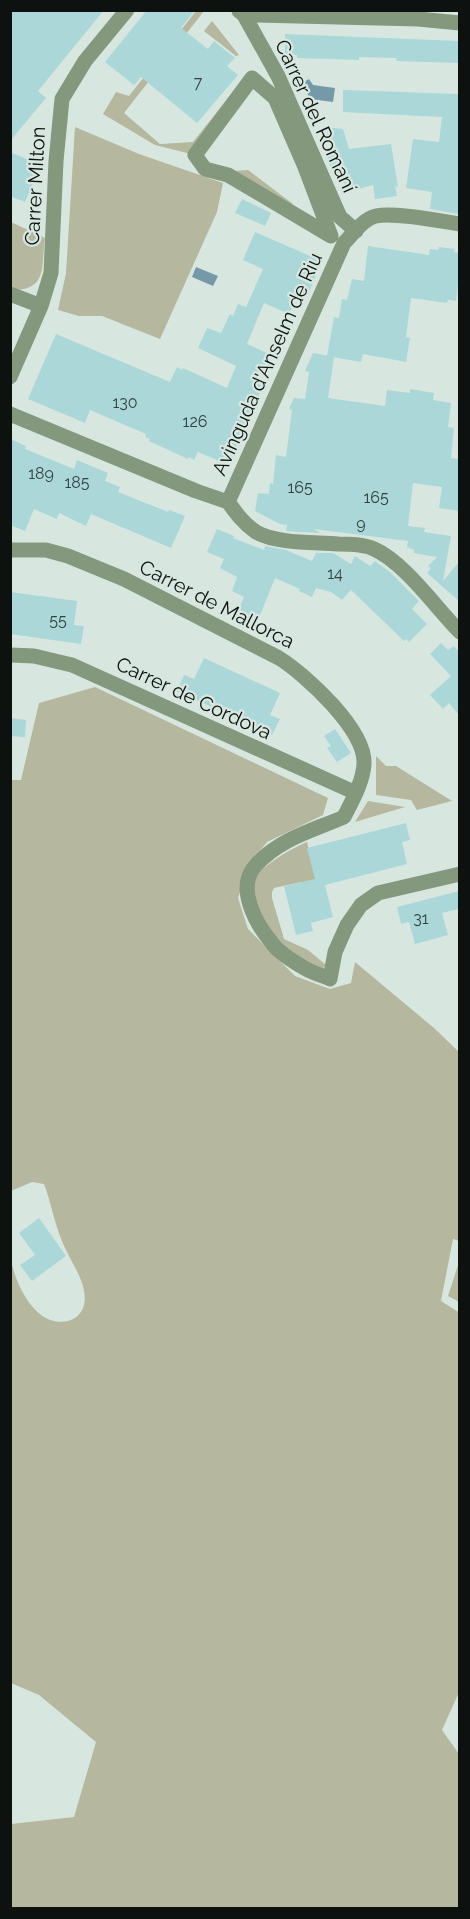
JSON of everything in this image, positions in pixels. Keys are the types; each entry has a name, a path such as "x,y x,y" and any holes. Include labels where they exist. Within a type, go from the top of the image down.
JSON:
{"street":[{"name":"Carrer Milton","path":"10,377 41,306 51,273 56,161 62,99 85,61 127,10"},
{"path":"241,13 418,15 459,23"},
{"name":"Carrer del Romaní","path":"241,13 278,76 340,217 356,231"},
{"path":"252,78 275,98 305,167 331,236 228,175 206,169 195,154 252,78"},
{"name":"Avinguda d'Anselm de Riu","path":"10,414 228,502 344,243 364,222 376,216 459,224"},
{"path":"10,294 41,306"},
{"path":"228,502 242,520 257,533 298,542 347,544 373,548 394,563 459,632"},
{"name":"Carrer de Mallorca","path":"10,550 46,550 68,556 124,579 177,605 298,670 340,715 362,750 364,765 356,793 344,817 292,837 254,866 246,889 251,909 272,945 302,968 330,979 335,952 347,925 361,905 378,893 459,874"},
{"name":"Carrer de Cordova","path":"10,655 34,656 74,670 356,793"}],"green space":[{"path":"196,11 204,11 124,113 160,144 193,142 247,74 195,155 155,145 103,114 116,92 129,96"},
{"path":"212,21 239,55 236,56 204,31"},
{"path":"75,127 139,154 223,183 217,212 160,339 102,316 79,316 58,310 66,273"},
{"path":"248,170 293,204 289,207 233,171"},
{"path":"11,222 45,238 42,267 37,282 23,289 11,290"},
{"path":"95,687 328,798 323,815 267,842 251,862 238,898 248,929 295,976 330,989 351,983 355,962 459,1052 459,1241 453,1239 441,1301 460,1313 460,1690 442,1730 459,1754 459,1908 11,1908 11,1824 74,1817 96,1742 39,1695 11,1683 11,1261 23,1293 37,1312 46,1318 57,1321 74,1319 82,1311 85,1297 78,1272 59,1234 44,1184 32,1182 11,1191 11,780 21,780 39,703"},
{"path":"376,756 386,766 396,766 452,801 417,810 411,800 376,795"},
{"path":"368,801 405,807 355,822"},
{"path":"307,842 312,864 324,884 301,882 274,888 272,898 284,939 308,950 326,965 321,971 291,955 276,939 253,903 253,877 278,857"},
{"path":"459,1262 459,1302 448,1296"}],"water":[{"path":"309,79 313,85 335,88 333,102 310,99 302,83"},
{"path":"196,267 218,276 213,286 192,277"}],"building":[{"path":"10,10 104,10 38,91 46,98 10,141"},
{"path":"147,10 195,10 181,28 208,49 214,41 235,58 227,66 238,75 197,123 141,77 134,85 105,62"},
{"path":"285,34 459,41 459,63 396,61 397,58 359,57 359,60 297,58 297,55 285,55"},
{"path":"343,90 459,94 459,214 430,209 432,192 406,188 413,139 439,142 442,117 343,112"},
{"path":"326,127 343,129 349,149 391,144 398,187 395,186 397,196 375,199 373,185 351,191 349,187 345,188 339,165 331,168 325,150 331,148"},
{"path":"10,152 41,165 25,202 10,196"},
{"path":"242,199 271,213 265,226 235,213"},
{"path":"255,232 322,261 308,294 299,290 289,314 264,303 247,344 269,354 257,383 261,385 258,392 260,392 229,465 198,452 194,460 189,457 188,459 149,441 150,439 145,437 146,434 90,410 85,423 28,399 56,334 170,382 177,367 227,388 236,366 198,348 207,328 221,333 230,314 233,316 238,304 246,307 263,269 243,260"},
{"path":"368,246 429,255 430,249 438,250 439,247 455,249 454,252 459,253 456,301 448,300 447,303 411,298 406,337 410,338 406,362 363,354 361,362 327,356 334,317 339,318 342,299 347,300 352,279 364,281"},
{"path":"313,353 334,357 328,398 385,406 387,390 410,393 410,389 434,393 433,400 451,403 448,427 454,428 451,458 459,459 459,511 439,508 442,487 413,483 408,526 425,528 424,532 451,536 443,581 459,562 459,601 427,573 431,568 428,566 437,557 414,553 414,550 407,547 408,541 314,529 320,533 286,531 287,525 280,524 255,511 258,493 269,494 270,483 273,484 276,455 286,457 292,410 289,409 294,398 305,399 309,372 305,371"},
{"path":"10,439 26,446 25,449 74,469 77,460 108,473 105,481 120,487 118,492 168,512 169,510 185,516 171,548 91,514 86,526 59,513 57,519 34,509 25,531 10,525"},
{"path":"217,529 264,550 265,546 286,550 312,561 316,553 333,553 351,564 355,556 370,566 375,561 390,572 419,601 412,609 427,624 409,642 406,639 404,641 351,590 342,600 331,592 316,588 312,597 275,578 258,620 239,609 244,597 232,591 237,577 220,568 224,559 207,552"},
{"path":"10,592 77,601 74,625 84,626 81,644 10,634"},
{"path":"441,643 448,650 454,646 459,652 459,715 449,703 443,709 430,695 451,676 430,654"},
{"path":"204,658 280,693 270,715 280,719 272,735 177,691 184,675 194,679"},
{"path":"10,718 26,720 25,737 10,736"},
{"path":"335,729 351,753 337,762 327,748 331,746 324,736"},
{"path":"406,823 410,840 402,842 407,864 325,885 333,917 311,923 313,931 296,935 284,886 315,879 307,848"},
{"path":"459,891 459,909 442,913 448,935 415,944 409,922 401,924 397,907"},
{"path":"39,1218 66,1256 32,1281 20,1265 35,1255 19,1233"}]}
